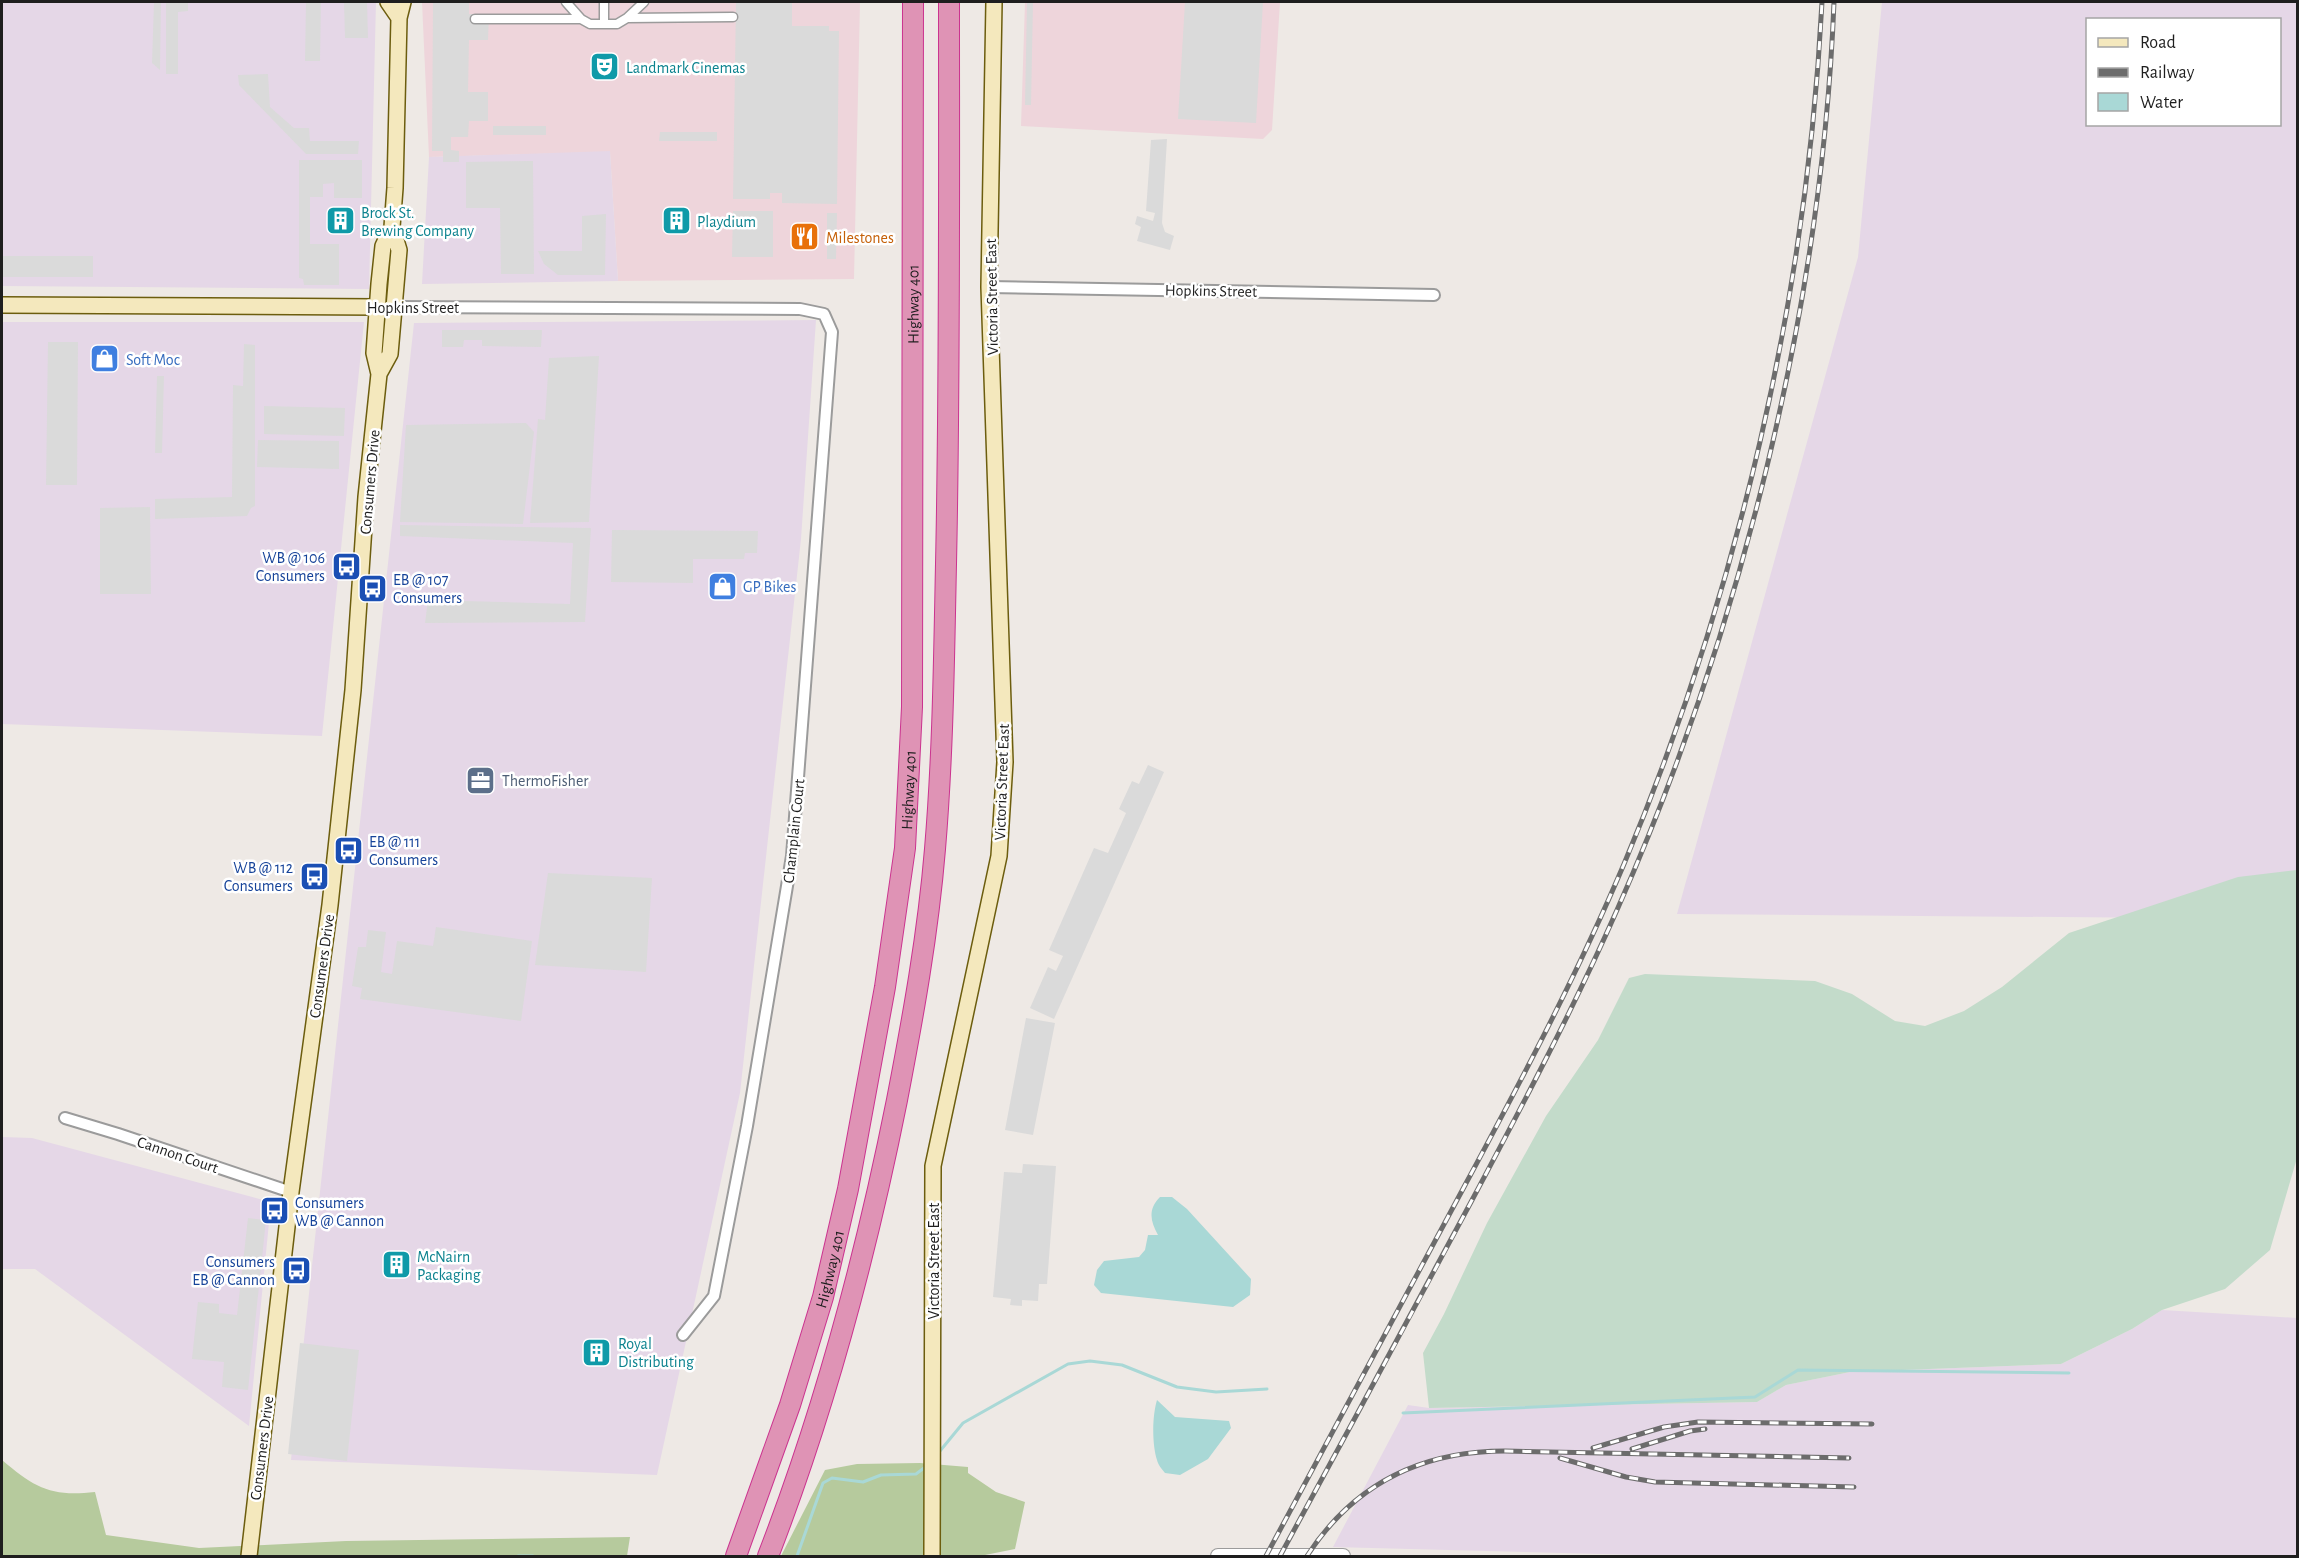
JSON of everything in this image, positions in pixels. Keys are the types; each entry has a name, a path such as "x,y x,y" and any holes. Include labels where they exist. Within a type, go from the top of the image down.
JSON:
{"highway":[{"name":"Highway 401","path":"736,1557 790,1405 823,1297 848,1189 883,998 905,848 912,708 913,2"},
{"name":"Highway 401","path":"768,1557 788,1503 853,1296 876,1204 918,994 935,850 943,709 948,439 949,2"}],"main road":[{"path":"388,2 399,18"},
{"name":"Consumers Drive","path":"249,1557 291,1192 330,904 354,690 366,497 380,374 390,354 399,250 392,227 398,128 399,18 403,2"},
{"name":"Victoria Street East","path":"932,1557 933,1166 999,856 1005,762 989,287 994,2"},
{"name":"Consumers Drive","path":"380,374 374,353 383,246 392,227"},
{"name":"Hopkins Street","path":"2,305 378,307"}],"street":[{"path":"566,2 581,20"},
{"path":"604,2 604,24"},
{"path":"475,19 581,20 590,24 617,24 644,2"},
{"path":"627,18 732,17"},
{"name":"Hopkins Street","path":"989,287 1434,295"},
{"name":"Hopkins Street","path":"378,307 800,309 824,314"},
{"name":"Champlain Court","path":"683,1335 714,1296 747,1126 792,856 832,332 824,314"},
{"name":"Cannon Court","path":"65,1118 291,1192"},
{"path":"1218,1557 1342,1557"}],"shaded area":[{"path":"2,2 376,2 369,289 2,286"},
{"path":"154,2 161,2 160,70 152,63"},
{"path":"166,2 188,2 188,11 178,12 178,74 166,74"},
{"path":"306,2 321,2 320,61 305,61"},
{"path":"344,2 367,2 368,38 345,38"},
{"path":"422,2 860,2 854,279 618,281 610,152 429,157"},
{"path":"433,2 469,2 469,14 489,14 488,40 469,40 468,92 488,92 488,121 469,121 468,137 451,137 451,150 459,151 459,162 443,162 443,151 432,151"},
{"path":"736,2 792,2 792,26 829,26 829,31 839,31 837,204 782,203 782,193 770,193 770,199 733,199"},
{"path":"1025,2 1280,2 1272,130 1263,139 1021,126"},
{"path":"1027,2 1033,2 1031,105 1025,105"},
{"path":"1185,2 1263,2 1256,123 1178,119"},
{"path":"1882,2 2297,2 2297,919 1677,914 1858,257"},
{"path":"268,74 270,107 294,128 309,128 310,141 359,141 358,154 306,154 239,85 238,75"},
{"path":"493,126 546,126 546,135 493,135"},
{"path":"660,132 717,132 717,141 659,141"},
{"path":"1167,139 1162,223 1165,232 1174,236 1170,250 1137,241 1141,227 1135,224 1137,216 1153,221 1155,213 1146,211 1151,140"},
{"path":"610,151 618,281 422,284 429,157"},
{"path":"299,160 362,160 362,198 334,198 334,183 323,184 323,197 310,197 310,244 339,244 339,285 304,285 303,279 299,278"},
{"path":"533,161 534,274 501,274 500,208 466,208 466,162"},
{"path":"733,211 773,211 773,257 732,257"},
{"path":"827,213 837,213 836,259 827,259"},
{"path":"606,214 605,275 558,275 544,264 538,251 582,251 582,216"},
{"path":"2,256 93,256 93,277 2,277"},
{"path":"816,320 801,539 740,1093 657,1475 291,1460 414,323"},
{"path":"2,322 364,322 322,736 2,724"},
{"path":"442,330 542,330 541,347 482,346 482,340 464,340 463,347 442,347"},
{"path":"48,342 78,342 77,485 46,485"},
{"path":"244,344 255,345 255,506 251,508 247,516 155,519 155,499 232,497 233,385 243,386"},
{"path":"599,356 589,522 530,523 538,419 545,420 549,358"},
{"path":"157,376 164,376 162,453 155,453"},
{"path":"264,406 345,408 344,436 264,434"},
{"path":"526,423 534,432 523,524 400,522 406,425"},
{"path":"258,440 339,441 339,469 257,467"},
{"path":"150,507 151,594 100,594 100,508"},
{"path":"400,525 591,528 585,622 425,623 428,600 570,604 573,543 400,536"},
{"path":"612,530 758,531 757,553 745,553 744,559 693,559 693,583 611,582"},
{"path":"1148,765 1164,772 1054,1019 1030,1008 1048,967 1056,971 1063,956 1049,950 1094,848 1108,853 1126,813 1119,809 1132,781 1139,784"},
{"path":"548,873 652,878 646,972 535,965"},
{"path":"436,927 532,941 521,1021 360,999 362,988 352,986 358,947 366,947 368,930 386,932 381,972 392,974 397,941 433,946"},
{"path":"1026,1018 1055,1023 1033,1135 1005,1130"},
{"path":"2,1137 32,1138 271,1202 249,1426 35,1269 2,1269"},
{"path":"1023,1164 1056,1166 1047,1284 1039,1284 1038,1301 1022,1300 1022,1306 1010,1305 1011,1299 993,1297 1004,1172 1022,1173"},
{"path":"248,1218 266,1220 248,1390 222,1387 224,1362 192,1359 198,1302 219,1304 219,1313 237,1315"},
{"path":"2162,1310 2297,1318 2297,1556 1676,1556 1333,1547 1408,1405 1429,1408 1757,1402 1786,1385 1850,1372 2061,1364 2132,1329"},
{"path":"300,1343 359,1350 347,1461 288,1454"}],"green space":[{"path":"2297,870 2297,1158 2270,1250 2225,1289 2162,1310 2132,1329 2061,1364 1850,1372 1786,1385 1757,1402 1429,1408 1423,1353 1487,1223 1546,1116 1598,1040 1629,978 1645,974 1815,981 1852,994 1895,1021 1925,1026 1964,1011 2002,987 2069,933 2238,877"},
{"path":"2,1460 24,1478 44,1488 67,1493 95,1492 106,1535 199,1548 346,1541 630,1537 627,1556 2,1556"},
{"path":"920,1463 968,1467 968,1473 996,1492 1025,1502 1015,1549 980,1556 781,1556 825,1470 857,1464"}],"water":[{"path":"1160,1197 1172,1197 1187,1209 1251,1279 1250,1295 1233,1307 1101,1293 1094,1285 1097,1270 1104,1261 1139,1257 1145,1250 1148,1235 1158,1235 1153,1225 1152,1211"},
{"path":"1157,1400 1175,1417 1229,1421 1231,1428 1208,1459 1180,1475 1165,1473 1158,1462 1153,1438"}],"waterway":[{"path":"940,1451 963,1423 1068,1364 1090,1361 1122,1365 1177,1387 1216,1392 1267,1389"},
{"path":"1403,1413 1755,1397 1798,1370 2069,1373"},
{"path":"797,1556 823,1483 832,1478 863,1482 881,1475 916,1474 924,1468"},
{"path":"518,1556 533,1556"}],"railway":[{"path":"1266,1556 1548,1027 1606,905 1665,761 1701,656 1733,549 1760,441 1783,332 1801,222 1814,112 1822,2"},
{"path":"1280,1556 1447,1247 1565,1021 1617,910 1661,804 1701,694 1737,581 1767,466 1792,350 1812,233 1826,117 1834,2"},
{"path":"1593,1448 1664,1427 1698,1422 1872,1424"},
{"path":"1632,1449 1690,1431 1705,1429"},
{"path":"1307,1556 1325,1531 1367,1492 1391,1477 1445,1457 1505,1451 1849,1458"},
{"path":"1560,1458 1626,1477 1655,1482 1854,1487"}],"place":[{"name":"Landmark Cinemas","path":"605,67"},
{"name":"Brock St. Brewing Company","path":"340,221"},
{"name":"Playdium","path":"676,221"},
{"name":"Milestones","path":"805,237"},
{"name":"Soft Moc","path":"105,359"},
{"name":"WB @ 106 Consumers","path":"346,566"},
{"name":"GP Bikes","path":"722,586"},
{"name":"EB @ 107 Consumers","path":"372,588"},
{"name":"ThermoFisher","path":"481,780"},
{"name":"EB @ 111 Consumers","path":"348,850"},
{"name":"WB @ 112 Consumers","path":"314,876"},
{"name":"Consumers WB @ Cannon","path":"274,1211"},
{"name":"McNairn Packaging","path":"396,1265"},
{"name":"Consumers EB @ Cannon","path":"296,1270"},
{"name":"Royal Distributing","path":"597,1352"}]}
